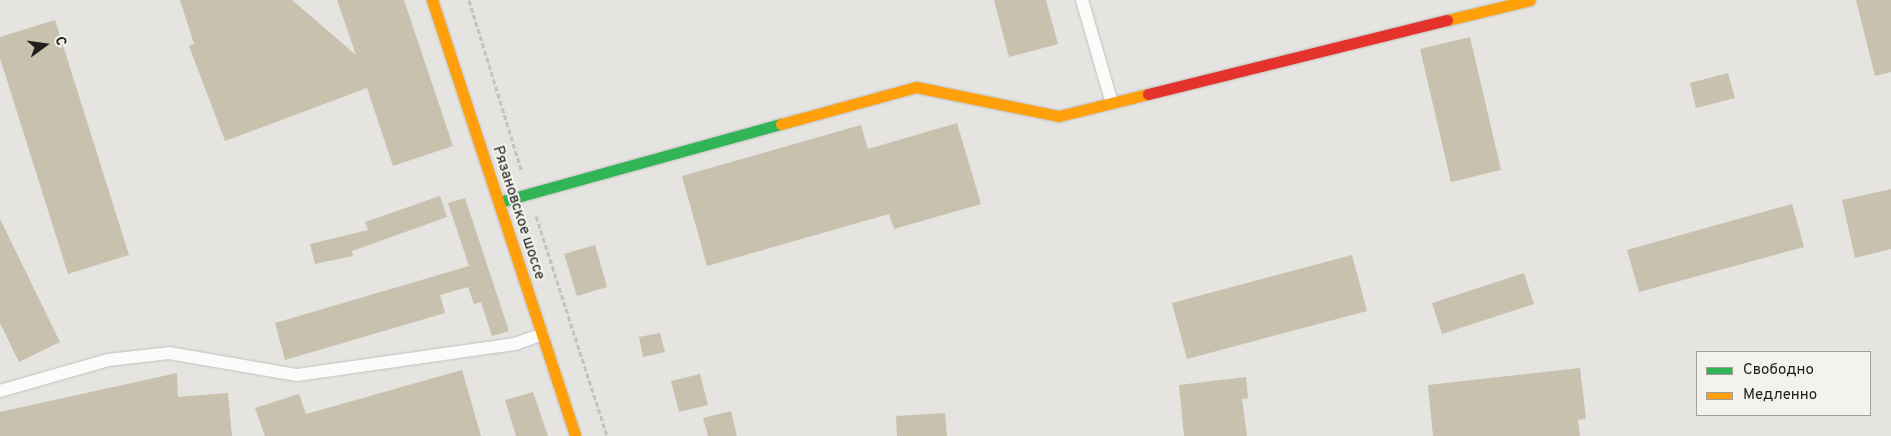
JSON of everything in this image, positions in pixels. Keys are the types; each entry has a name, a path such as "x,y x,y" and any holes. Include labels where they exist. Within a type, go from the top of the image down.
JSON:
{"street":[{"name":"Рязановское шоссе","path":"432,0 575,436"},
{"path":"499,202 916,87 1059,116 1530,0"}],"lane":[{"path":"1082,0 1112,103"},
{"path":"0,391 108,360 168,353 297,375 515,344 542,334"}],"building":[{"path":"180,0 292,0 356,55 337,0 404,0 453,146 393,166 367,88 225,141 189,46 194,44"},
{"path":"994,0 1046,0 1058,44 1009,57"},
{"path":"1856,0 1891,0 1891,72 1875,76"},
{"path":"55,20 129,255 68,274 0,58 0,37"},
{"path":"1470,37 1501,170 1451,182 1420,49"},
{"path":"1728,73 1735,98 1696,108 1690,83"},
{"path":"957,123 981,204 894,229 889,214 707,266 682,176 861,125 868,149"},
{"path":"1891,189 1891,249 1855,258 1842,200"},
{"path":"440,196 447,217 352,251 353,256 315,264 310,244 368,230 365,222"},
{"path":"465,198 509,331 492,336 481,302 474,304 468,287 440,295 445,313 285,360 275,323 469,266 448,203"},
{"path":"1792,204 1804,247 1639,292 1627,250"},
{"path":"0,219 60,342 19,362 0,323"},
{"path":"595,245 607,287 577,296 564,254"},
{"path":"1352,255 1367,311 1187,359 1172,303"},
{"path":"1524,273 1534,304 1442,334 1432,303"},
{"path":"660,333 665,352 643,357 639,337"},
{"path":"1580,368 1586,419 1578,420 1580,436 1433,436 1428,385"},
{"path":"462,370 481,436 265,436 255,408 299,394 306,414"},
{"path":"177,373 178,397 228,393 232,436 0,436 0,412"},
{"path":"700,374 708,405 679,412 671,381"},
{"path":"1246,377 1248,398 1242,399 1247,436 1184,436 1179,385"},
{"path":"533,392 548,436 516,436 505,400"},
{"path":"731,411 737,436 708,436 703,418"},
{"path":"945,413 947,436 897,436 896,416"}],"traffic: fast":[{"path":"499,202 781,124"}],"traffic: slow":[{"path":"432,0 575,436"},
{"path":"1447,20 1530,0"},
{"path":"781,124 916,87 1059,116 1148,94"}],"traffic: jam":[{"path":"1148,94 1447,20"}]}
